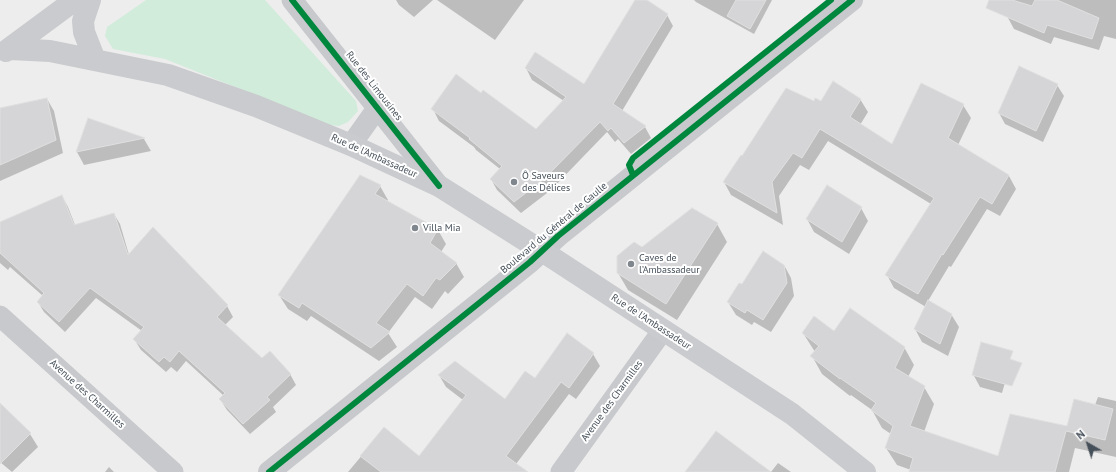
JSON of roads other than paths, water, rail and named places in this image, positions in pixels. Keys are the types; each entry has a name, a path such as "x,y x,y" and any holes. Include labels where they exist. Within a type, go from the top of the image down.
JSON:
{"main road":[{"path":"5,52 76,0"},
{"path":"90,0 83,21 84,32 95,60"},
{"name":"Rue de l'Ambassadeur","path":"5,52 50,50 168,75 256,106 351,145 439,186 542,251 792,414 865,472"}],"street":[{"name":"Rue des Limousines","path":"292,0 439,186"},
{"name":"Boulevard du Général de Gaulle","path":"269,472 522,269 558,236 852,0"},
{"path":"351,145 378,107"},
{"name":"Avenue des Charmilles","path":"0,316 173,472"},
{"name":"Avenue des Charmilles","path":"561,472 662,330"}],"place":[{"name":"Ô Saveurs des Délices","path":"514,182"},
{"name":"Villa Mia","path":"415,228"},
{"name":"Caves de l’Ambassadeur","path":"631,264"}]}
